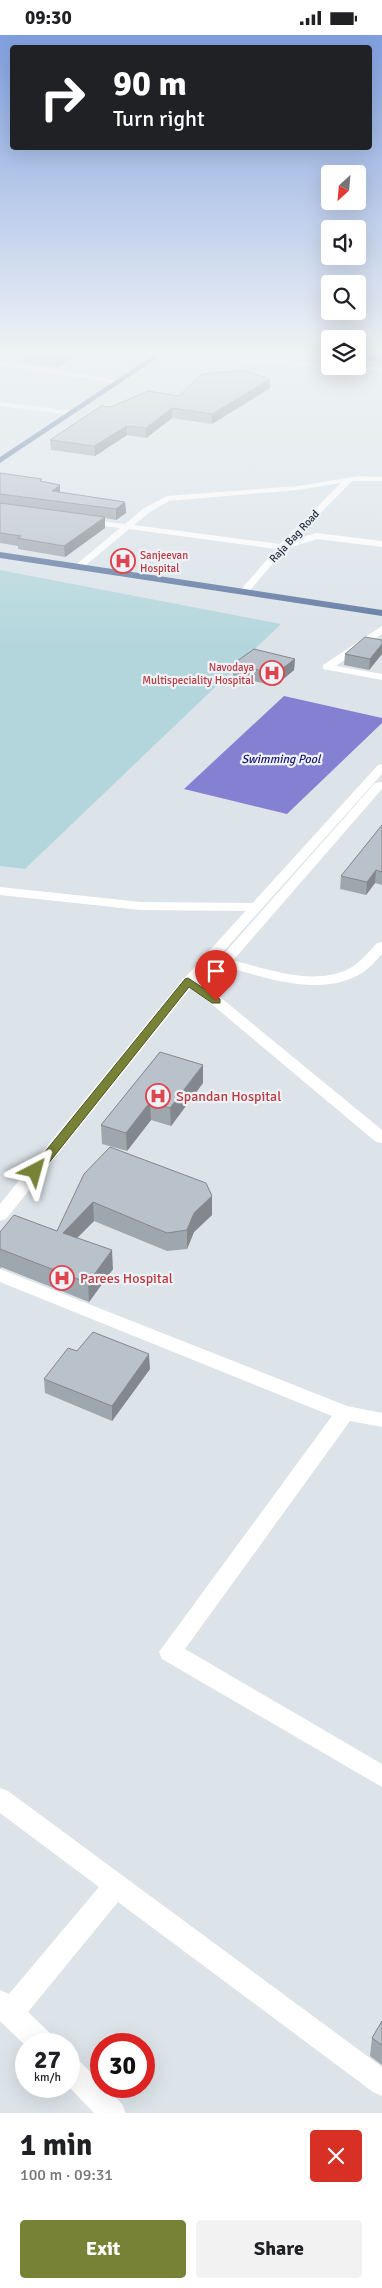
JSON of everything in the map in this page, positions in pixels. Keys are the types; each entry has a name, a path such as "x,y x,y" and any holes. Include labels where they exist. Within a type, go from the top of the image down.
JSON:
{"main road":[{"path":"0,461 13,452"},
{"path":"0,555 382,615"},
{"path":"0,560 382,615"}],"street":[{"path":"78,568 126,527 150,509 168,499 180,496 298,487 358,478 382,479"},
{"name":"Raja Bag Road","path":"243,593 282,547 348,481"},
{"path":"78,520 282,547 316,536 382,544"},
{"path":"382,629 327,667 382,677"},
{"path":"0,1215 195,985 255,907 382,767"},
{"path":"195,985 224,962 382,782"},
{"path":"0,891 141,906 255,907"},
{"path":"224,962 297,978 334,980 356,970 382,946"},
{"path":"195,985 382,1138"},
{"path":"0,1275 345,1413 382,1420"},
{"path":"345,1413 170,1652 382,1776"},
{"path":"0,1799 382,2083"},
{"path":"32,2033 6,2007 116,1885"},
{"path":"80,2080 113,2113"}],"shaded area":[{"path":"0,570 281,624 25,869 0,866"}],"water":[{"name":"Swimming Pool","path":"284,696 382,718 382,723 287,814 184,789"}],"building":[{"path":"0,473 42,479 40,481 60,485 52,491 125,502 116,509 0,494"},
{"path":"0,503 105,517 64,546 17,538 21,536 0,533"},
{"path":"365,637 382,640 382,644 370,659 345,654"},
{"path":"254,649 295,659 275,674 233,664"},
{"path":"382,825 382,872 376,870 367,882 341,876"},
{"path":"160,1052 203,1065 170,1108 150,1102 126,1133 101,1125"},
{"path":"110,1147 206,1183 212,1196 194,1213 187,1230 167,1233 93,1202 63,1233 112,1250 88,1283 0,1249 0,1232 14,1215 57,1231 84,1174"},
{"path":"93,1332 149,1354 112,1406 44,1379 68,1348 77,1351"},
{"path":"382,2021 382,2045 372,2038"}],"place":[{"name":"Sanjeevan Hospital","path":"123,561"},
{"name":"Navodaya Multispeciality Hospital","path":"272,673"},
{"name":"Spandan Hospital","path":"158,1096"},
{"name":"Parees Hospital","path":"62,1278"}],"route":[{"path":"35,1171 188,982 201,989 216,1001"}]}
